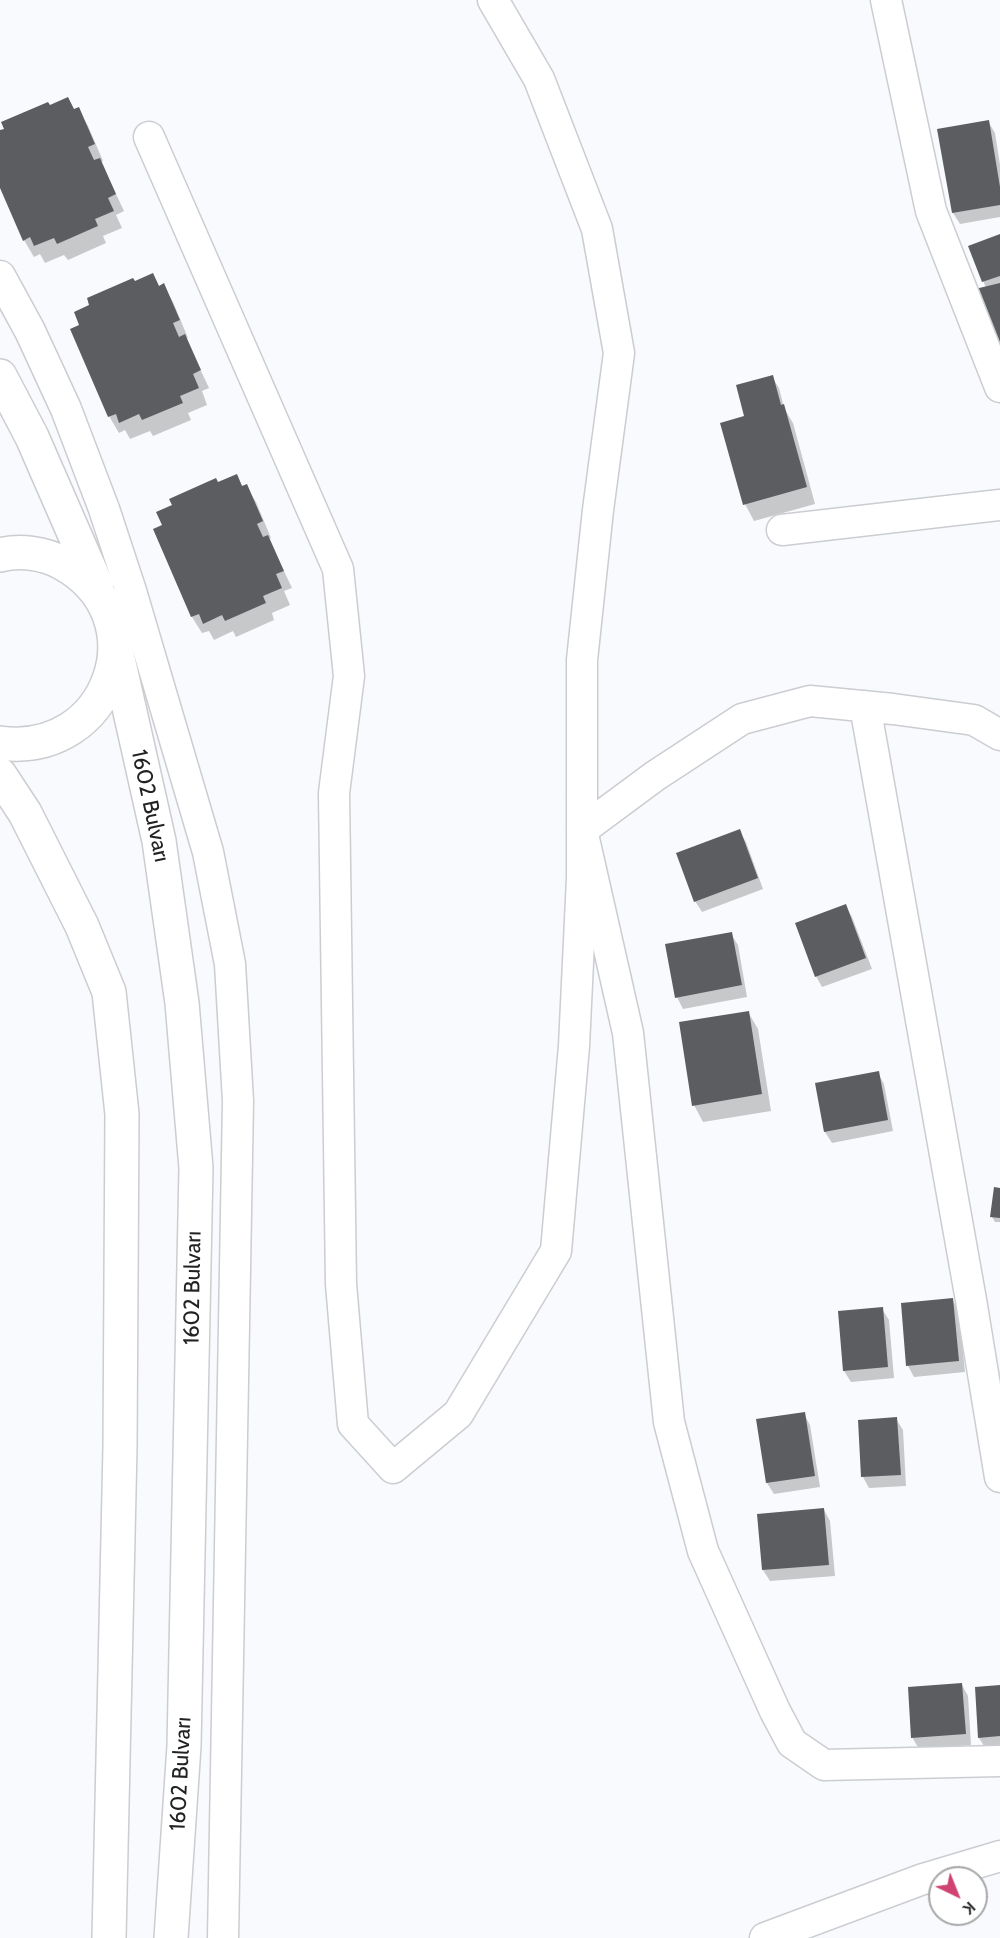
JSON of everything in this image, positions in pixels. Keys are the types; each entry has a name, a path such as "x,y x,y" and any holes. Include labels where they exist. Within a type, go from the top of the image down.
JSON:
{"street":[{"path":"148,137 338,569 349,676 334,793 341,1284 353,1424 393,1468 458,1414 556,1251 574,1046 582,878 582,660 598,510 619,353 597,229 539,79 493,0"},
{"path":"885,0 931,211 1000,387"},
{"path":"0,276 30,331 66,410 104,509 131,591 208,852 230,964 238,1101 223,1938"},
{"name":"1602 Bulvarı","path":"0,376 32,437 112,624 160,852 182,1003 196,1168 184,1746 171,1938"},
{"path":"782,530 1000,505"},
{"name":"1602 Bulvarı","path":"0,555 31,553 53,558 74,569 91,585 105,604"},
{"name":"1602 Bulvarı","path":"0,743 16,745 39,743 60,736 79,724 94,708 106,689 113,667 115,645"},
{"path":"582,830 655,776 742,719 810,701 974,720 1000,735"},
{"path":"865,706 971,1300 1000,1477"},
{"path":"0,775 25,813 82,926 109,992 122,1114 120,1447 109,1938"},
{"path":"582,830 628,1033 669,1422 703,1551 736,1626 792,1743 824,1765 1000,1761"},
{"path":"765,1938 923,1879 1000,1856"}],"building":[{"path":"68,97 74,109 79,107 95,144 88,147 94,160 100,158 116,194 108,198 114,211 95,219 98,226 57,244 54,238 34,246 30,237 23,241 0,188 0,130 4,129 1,122 48,102 50,105"},
{"path":"989,120 1000,187 1000,205 952,213 937,129"},
{"path":"1000,234 1000,276 982,282 968,246"},
{"path":"153,273 159,286 164,283 180,320 173,323 179,337 185,334 201,370 193,374 199,388 180,396 183,403 142,420 139,414 119,423 116,414 108,417 70,329 79,325 74,312 89,305 87,298 133,278 135,281"},
{"path":"1000,283 1000,352 975,289"},
{"path":"773,375 781,405 784,404 807,487 743,505 720,423 744,416 736,385"},
{"path":"237,474 242,486 247,484 263,521 257,524 263,537 268,535 284,571 276,574 282,588 263,596 266,603 225,621 222,615 203,624 199,614 191,617 153,529 162,525 156,512 172,505 169,499 216,478 218,482"},
{"path":"740,829 758,878 694,902 676,853"},
{"path":"846,904 866,958 815,977 795,923"},
{"path":"732,932 742,985 675,998 665,944"},
{"path":"749,1011 762,1094 692,1106 679,1022"},
{"path":"879,1071 888,1120 824,1132 815,1083"},
{"path":"994,1187 1000,1188 1000,1218 990,1217"},
{"path":"953,1298 959,1361 906,1366 901,1303"},
{"path":"883,1307 888,1367 843,1371 838,1311"},
{"path":"805,1412 815,1476 766,1483 756,1419"},
{"path":"897,1417 901,1475 861,1477 858,1420"},
{"path":"824,1508 829,1565 762,1570 757,1514"},
{"path":"962,1683 966,1734 911,1738 908,1687"},
{"path":"1000,1685 1000,1736 978,1738 975,1687"}]}
